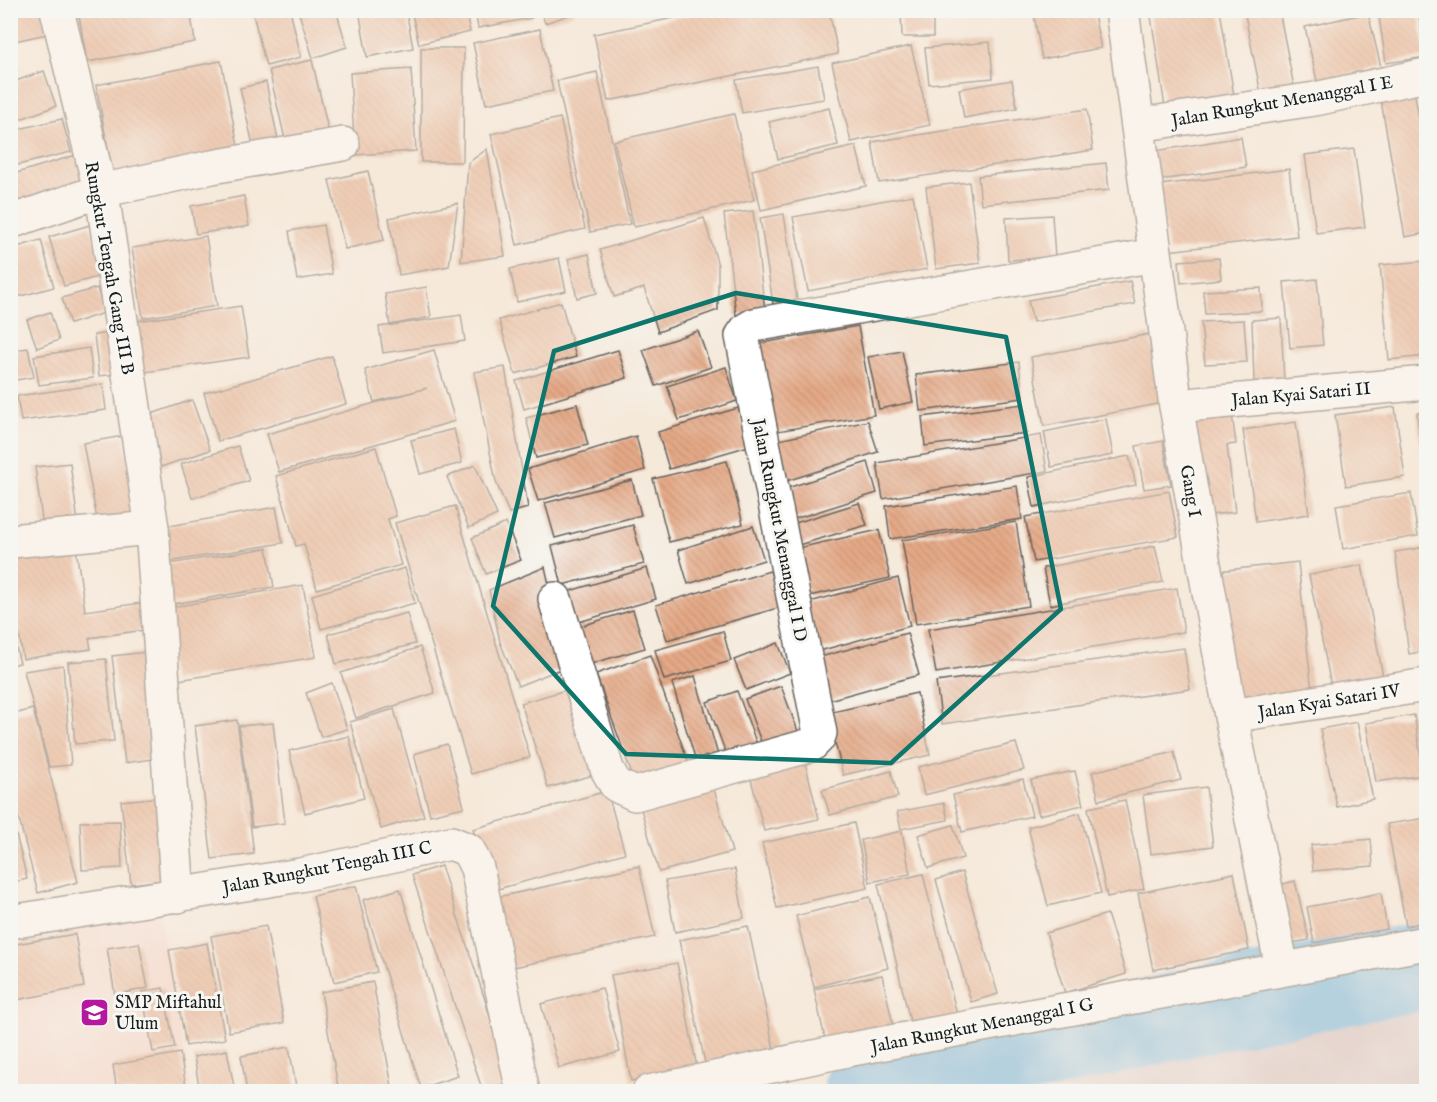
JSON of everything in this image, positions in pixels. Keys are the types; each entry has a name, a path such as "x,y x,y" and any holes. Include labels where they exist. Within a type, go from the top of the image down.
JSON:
{"street":[{"name":"Rungkut Tengah Gang III B","path":"57,10 100,191 152,528 178,896"},
{"name":"Gang I","path":"1122,10 1176,406 1231,716 1282,968"},
{"name":"Jalan Rungkut Menanggal I E","path":"1138,126 1315,99 1426,75"},
{"path":"10,222 100,191 212,166 343,144"},
{"name":"Jalan Rungkut Menanggal I D","path":"555,599 608,769 616,784 635,794 811,745 820,733 742,336 754,325 1155,255"},
{"name":"Jalan Kyai Satari II","path":"1176,406 1426,382"},
{"path":"10,542 152,528"},
{"name":"Jalan Kyai Satari IV","path":"1231,716 1426,685"},
{"name":"Jalan Rungkut Tengah III C","path":"10,922 300,875 451,843 468,850 477,868 524,1092"},
{"name":"Jalan Rungkut Menanggal I G","path":"649,1092 848,1050 1426,943"}],"highlighted area":[{"path":"736,293 1006,337 1061,609 891,763 626,754 493,606 554,351"}],"shaded area":[{"name":"SMP Miftahul Ulum","path":"159,912 191,1091 11,1091 10,933"},
{"path":"1426,997 1426,1091 941,1091"}],"building":[{"path":"27,10 42,10 47,34 10,42 10,14"},
{"path":"78,10 190,10 195,42 87,62"},
{"path":"252,10 290,10 301,57 266,66"},
{"path":"298,10 336,10 347,47 313,58"},
{"path":"359,10 406,10 413,48 367,57"},
{"path":"411,10 465,10 470,32 419,44"},
{"path":"475,10 531,10 532,18 478,28"},
{"path":"540,10 574,10 575,13 545,23"},
{"path":"714,10 829,10 838,54 608,101 594,34"},
{"path":"901,10 933,10 933,37 902,37"},
{"path":"946,10 1000,10 1000,12 946,16"},
{"path":"1033,10 1093,10 1101,48 1042,59"},
{"path":"1150,10 1220,10 1234,96 1165,107"},
{"path":"1244,10 1279,10 1295,92 1262,99"},
{"path":"1378,10 1418,10 1426,57 1386,63"},
{"path":"1368,13 1381,67 1317,81 1305,27"},
{"path":"540,29 553,91 486,104 473,43"},
{"path":"990,42 993,78 929,84 925,48"},
{"path":"10,45 17,71 10,73"},
{"path":"911,46 930,125 851,142 832,63"},
{"path":"421,48 464,48 463,162 421,162"},
{"path":"312,60 330,138 287,148 269,70"},
{"path":"221,61 239,151 113,175 96,85"},
{"path":"818,66 824,99 742,113 736,80"},
{"path":"411,69 416,151 355,155 350,73"},
{"path":"44,71 56,106 10,123 10,83"},
{"path":"597,72 630,224 590,232 557,81"},
{"path":"1012,80 1017,108 964,118 959,89"},
{"path":"266,82 280,149 255,154 240,88"},
{"path":"1415,95 1426,161 1426,233 1405,237 1381,101"},
{"path":"829,108 838,145 778,159 769,122"},
{"path":"1087,109 1093,150 879,183 872,142"},
{"path":"734,114 754,200 634,227 614,141"},
{"path":"560,118 585,229 517,245 491,134"},
{"path":"62,119 71,152 10,167 10,131"},
{"path":"1241,137 1246,167 1154,181 1149,152"},
{"path":"856,146 866,186 761,210 752,170"},
{"path":"487,149 505,256 461,262 468,163"},
{"path":"1354,149 1365,227 1316,233 1305,155"},
{"path":"76,155 87,191 10,214 10,175"},
{"path":"1106,163 1109,190 981,204 978,176"},
{"path":"1289,169 1297,236 1168,251 1160,185"},
{"path":"368,171 384,240 345,249 329,180"},
{"path":"969,182 980,263 936,269 926,187"},
{"path":"913,195 927,269 808,291 793,217"},
{"path":"244,196 249,226 196,234 191,206"},
{"path":"458,203 449,266 399,275 389,218"},
{"path":"753,211 765,311 736,315 724,214"},
{"path":"784,214 797,300 773,304 760,218"},
{"path":"1052,215 1055,257 1008,260 1006,218"},
{"path":"704,218 718,265 718,310 658,332 644,288 614,297 600,250"},
{"path":"90,225 105,275 64,286 49,237"},
{"path":"323,225 332,274 297,280 289,231"},
{"path":"206,236 217,306 143,318 132,248"},
{"path":"41,240 54,287 10,299 10,249"},
{"path":"589,254 597,293 577,298 568,259"},
{"path":"559,258 566,291 517,302 510,269"},
{"path":"1219,258 1221,279 1181,283 1179,261"},
{"path":"1426,261 1426,356 1389,360 1380,265"},
{"path":"1317,279 1323,345 1290,348 1284,282"},
{"path":"1130,281 1135,304 1033,322 1028,300"},
{"path":"426,287 431,317 390,325 385,294"},
{"path":"97,288 104,313 70,324 62,298"},
{"path":"1261,288 1262,311 1205,314 1203,291"},
{"path":"561,302 576,357 515,374 499,320"},
{"path":"241,306 249,357 138,373 131,322"},
{"path":"50,312 59,340 37,348 27,320"},
{"path":"461,315 465,341 383,353 379,327"},
{"path":"1281,318 1284,381 1254,382 1252,320"},
{"path":"1244,320 1247,362 1205,364 1201,322"},
{"path":"858,326 874,415 772,432 757,344"},
{"path":"698,331 711,367 656,386 643,350"},
{"path":"111,333 116,374 99,376 94,335"},
{"path":"1150,334 1163,403 1044,426 1031,357"},
{"path":"28,348 34,377 10,381 10,351"},
{"path":"89,348 93,378 39,385 34,356"},
{"path":"434,350 455,421 279,472 267,434 427,388 374,402 365,370"},
{"path":"618,350 627,378 524,409 516,381"},
{"path":"902,351 913,402 879,409 868,357"},
{"path":"332,356 346,404 218,441 204,393"},
{"path":"1019,362 1023,398 920,411 916,375"},
{"path":"505,367 528,508 509,513 496,482 474,372"},
{"path":"726,367 737,401 679,420 667,386"},
{"path":"103,384 106,410 21,421 17,396"},
{"path":"192,400 210,450 155,469 137,419"},
{"path":"577,404 588,445 536,458 526,418"},
{"path":"1023,404 1027,433 925,446 922,417"},
{"path":"1395,407 1405,477 1346,486 1335,415"},
{"path":"738,408 749,446 669,469 658,432"},
{"path":"1426,412 1426,480 1425,481 1417,413"},
{"path":"1232,414 1236,444 1227,445 1235,512 1203,516 1191,419"},
{"path":"1106,419 1113,455 1051,467 1044,432"},
{"path":"868,421 878,452 783,482 769,442"},
{"path":"1296,422 1309,514 1256,522 1243,430"},
{"path":"454,429 462,463 420,474 411,440"},
{"path":"1041,435 1047,471 883,499 877,463"},
{"path":"123,436 139,518 98,525 83,443"},
{"path":"636,436 645,470 538,501 528,469"},
{"path":"1163,441 1171,485 1144,489 1136,446"},
{"path":"238,446 249,481 192,498 181,464"},
{"path":"376,447 396,516 388,519 401,565 317,589 304,544 296,546 276,476"},
{"path":"1129,456 1136,485 1034,507 1028,477"},
{"path":"727,461 743,524 669,542 653,479"},
{"path":"868,462 877,493 788,521 778,491"},
{"path":"70,463 79,530 44,535 35,467"},
{"path":"475,465 497,515 469,528 447,477"},
{"path":"632,480 641,515 555,538 545,503"},
{"path":"1017,486 1022,519 890,539 886,506"},
{"path":"1169,491 1178,537 1034,562 1025,517"},
{"path":"1411,493 1418,536 1343,549 1336,505"},
{"path":"859,503 867,525 795,546 789,525"},
{"path":"455,506 530,757 471,774 395,523"},
{"path":"276,507 283,543 168,562 163,527"},
{"path":"1016,522 1029,606 916,624 902,540"},
{"path":"506,523 521,560 486,574 472,538"},
{"path":"633,525 644,564 562,585 552,546"},
{"path":"753,526 764,560 688,584 678,550"},
{"path":"879,530 890,578 809,596 798,548"},
{"path":"1155,546 1163,582 1050,605 1043,568"},
{"path":"1426,547 1426,651 1409,654 1395,552"},
{"path":"76,548 85,611 148,602 151,629 89,638 91,649 23,659 10,558"},
{"path":"267,548 274,587 168,605 162,565"},
{"path":"1298,562 1312,692 1233,701 1218,571"},
{"path":"1362,565 1383,677 1331,686 1309,575"},
{"path":"545,567 557,619 573,664 518,686 500,642 489,590"},
{"path":"405,568 415,603 321,629 312,595"},
{"path":"647,568 656,599 572,624 563,593"},
{"path":"770,571 781,607 667,640 656,605"},
{"path":"898,578 910,626 819,651 806,603"},
{"path":"303,585 316,657 173,681 160,609"},
{"path":"1177,588 1184,632 936,673 928,629"},
{"path":"633,610 645,648 590,664 578,627"},
{"path":"407,613 415,644 336,664 328,634"},
{"path":"10,624 20,663 10,665"},
{"path":"723,631 731,661 664,680 655,650"},
{"path":"907,633 919,675 818,703 806,661"},
{"path":"778,643 790,673 746,690 734,660"},
{"path":"420,647 435,693 356,718 341,673"},
{"path":"1184,648 1190,689 942,724 936,682"},
{"path":"147,652 159,758 125,763 112,656"},
{"path":"650,655 690,767 636,786 596,674"},
{"path":"106,659 114,741 75,744 68,662"},
{"path":"63,665 71,765 49,767 24,671"},
{"path":"695,676 718,755 696,761 672,683"},
{"path":"332,683 347,729 321,737 306,693"},
{"path":"781,686 801,739 765,752 745,699"},
{"path":"573,688 600,773 548,788 521,703"},
{"path":"737,691 758,747 728,759 707,702"},
{"path":"917,693 930,755 843,775 828,713"},
{"path":"33,709 78,882 38,893 10,784 10,715"},
{"path":"394,709 424,816 381,829 350,722"},
{"path":"1414,715 1424,775 1376,782 1366,723"},
{"path":"237,720 254,854 212,859 195,726"},
{"path":"1357,722 1373,799 1337,807 1320,729"},
{"path":"273,723 285,823 252,827 239,726"},
{"path":"349,736 364,798 305,813 289,751"},
{"path":"1016,743 1024,770 924,795 918,767"},
{"path":"447,744 464,807 430,815 414,754"},
{"path":"1174,752 1181,780 1099,800 1092,772"},
{"path":"805,762 819,819 764,831 750,775"},
{"path":"891,771 898,797 830,815 822,790"},
{"path":"1075,771 1083,805 1039,815 1031,780"},
{"path":"1023,779 1032,816 962,832 953,795"},
{"path":"1206,787 1213,846 1151,854 1143,795"},
{"path":"714,789 732,852 659,872 641,809"},
{"path":"607,791 625,853 491,891 473,829"},
{"path":"161,797 172,879 131,884 121,801"},
{"path":"1125,800 1144,889 1107,897 1088,808"},
{"path":"944,803 948,820 901,829 897,812"},
{"path":"10,810 27,879 10,883"},
{"path":"1080,813 1101,893 1048,906 1028,827"},
{"path":"1426,818 1426,922 1406,926 1387,824"},
{"path":"120,821 122,868 82,870 80,822"},
{"path":"854,823 868,888 777,908 762,843"},
{"path":"953,825 963,858 928,868 918,835"},
{"path":"902,831 910,874 870,882 861,840"},
{"path":"1371,839 1373,866 1313,871 1311,845"},
{"path":"441,866 485,1000 511,1092 483,1092 412,875"},
{"path":"639,866 655,937 509,968 489,899"},
{"path":"735,869 744,918 675,932 665,881"},
{"path":"962,872 998,994 971,1002 936,880"},
{"path":"1234,873 1249,950 1153,970 1138,893"},
{"path":"923,874 957,1015 911,1026 878,884"},
{"path":"1295,881 1309,940 1293,943 1279,885"},
{"path":"356,886 377,972 334,982 313,896"},
{"path":"400,889 458,1076 421,1088 363,900"},
{"path":"1381,893 1387,929 1314,943 1307,907"},
{"path":"870,897 888,968 814,987 796,916"},
{"path":"1107,914 1126,974 1065,993 1046,933"},
{"path":"266,926 284,1023 229,1032 211,936"},
{"path":"748,926 774,1049 705,1063 679,940"},
{"path":"75,934 84,987 11,1001 10,945"},
{"path":"139,943 148,988 115,995 107,948"},
{"path":"207,943 225,1039 186,1046 169,950"},
{"path":"677,963 697,1068 631,1081 611,975"},
{"path":"882,975 895,1033 827,1048 814,989"},
{"path":"373,982 393,1092 339,1092 321,992"},
{"path":"163,988 175,1048 153,1052 142,992"},
{"path":"602,988 620,1052 559,1068 541,1004"},
{"path":"289,1047 297,1092 247,1092 241,1056"},
{"path":"227,1050 235,1092 200,1092 194,1057"},
{"path":"180,1053 187,1092 117,1092 113,1065"}],"waterway":[{"path":"869,1092 868,1087 1214,1007 1426,965"}],"place":[{"name":"SMP Miftahul Ulum","path":"94,1012"}]}
